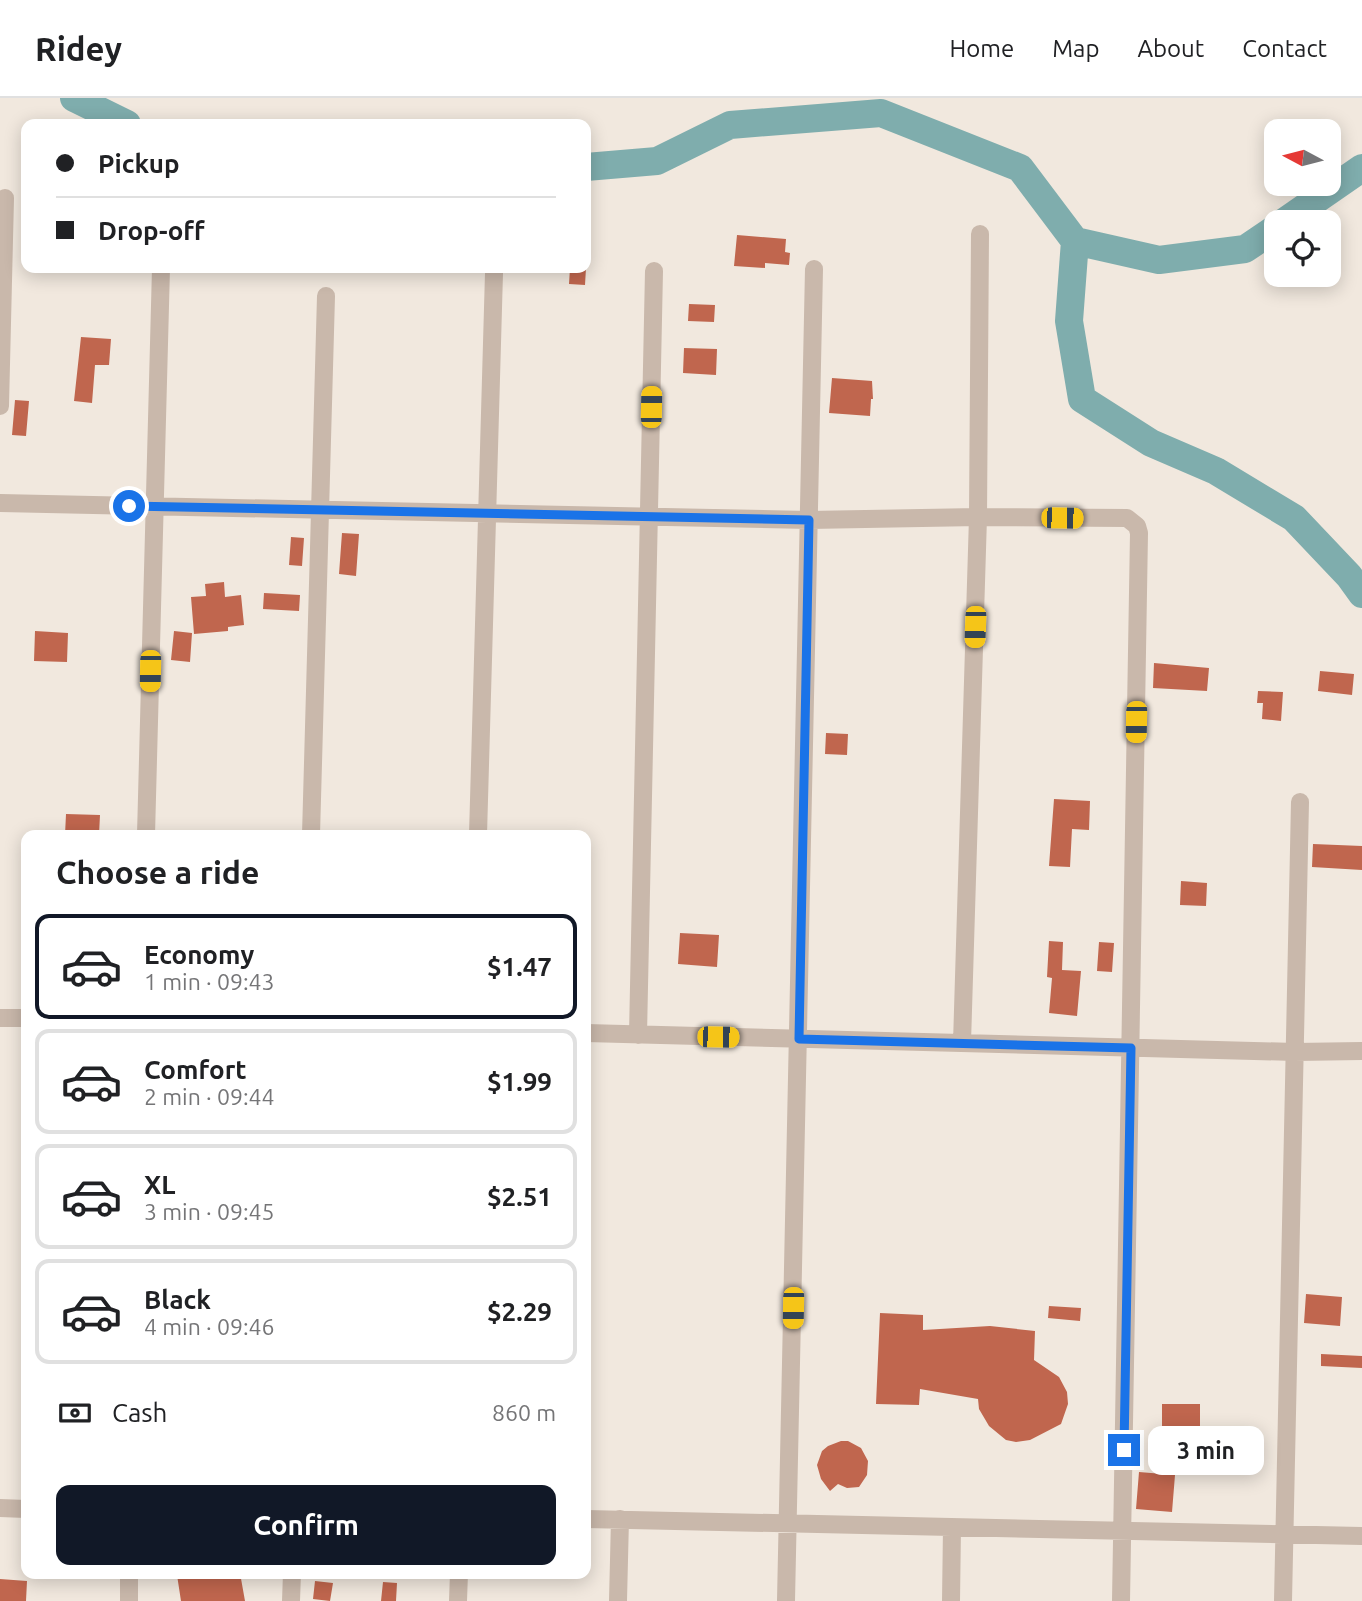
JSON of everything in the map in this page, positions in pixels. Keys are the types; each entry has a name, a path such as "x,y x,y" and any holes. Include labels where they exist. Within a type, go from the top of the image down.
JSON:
{"street":[{"path":"0,406 5,198"},
{"path":"962,1043 978,517 980,234"},
{"path":"786,1601 814,269"},
{"path":"638,1035 654,271"},
{"path":"146,830 161,273"},
{"path":"478,830 494,274"},
{"path":"311,830 326,296"},
{"path":"0,503 809,520 978,517 1127,519 1137,526 1139,533 1121,1601"},
{"path":"1283,1601 1300,802"},
{"path":"0,1018 21,1018"},
{"path":"591,1033 1295,1052 1362,1051"},
{"path":"0,1508 21,1509"},
{"path":"591,1519 1362,1536"},
{"path":"618,1601 620,1520"},
{"path":"951,1601 953,1527"},
{"path":"129,1601 130,1579"},
{"path":"291,1601 292,1579"},
{"path":"458,1601 459,1579"}],"building":[{"path":"737,235 786,239 785,252 790,253 789,265 765,263 765,268 734,266"},
{"path":"570,273 586,273 585,285 569,284"},
{"path":"689,304 715,305 714,322 688,321"},
{"path":"81,337 111,339 109,365 95,365 92,403 74,401"},
{"path":"684,348 717,349 716,375 683,373"},
{"path":"832,378 872,381 870,416 829,413"},
{"path":"15,400 29,401 26,436 12,435"},
{"path":"342,533 359,534 356,576 339,574"},
{"path":"291,537 304,538 302,566 289,565"},
{"path":"224,582 225,597 241,595 244,625 228,627 228,631 194,634 191,597 206,596 205,584"},
{"path":"264,593 300,595 299,611 263,609"},
{"path":"35,631 68,633 67,662 34,661"},
{"path":"174,631 192,633 190,662 171,660"},
{"path":"1154,663 1209,668 1207,691 1153,688"},
{"path":"1320,671 1354,674 1352,695 1318,691"},
{"path":"1258,691 1283,692 1281,721 1262,719 1263,703 1257,703"},
{"path":"826,733 848,734 847,755 825,754"},
{"path":"1054,799 1090,801 1089,830 1072,829 1070,867 1049,866"},
{"path":"66,814 100,815 99,830 65,830"},
{"path":"1313,844 1362,846 1362,870 1312,867"},
{"path":"1181,881 1207,883 1206,906 1180,905"},
{"path":"680,933 719,935 717,967 678,964"},
{"path":"1049,941 1063,942 1062,970 1081,971 1077,1016 1049,1013 1052,978 1047,977"},
{"path":"1099,942 1114,943 1112,972 1097,971"},
{"path":"1306,1294 1342,1297 1340,1326 1304,1323"},
{"path":"1049,1306 1081,1308 1080,1321 1048,1318"},
{"path":"880,1313 923,1315 923,1330 990,1326 1035,1331 1034,1360 1059,1377 1067,1392 1068,1404 1061,1424 1030,1440 1016,1442 1006,1440 989,1426 979,1409 978,1399 920,1389 919,1405 876,1404"},
{"path":"1321,1354 1362,1356 1362,1368 1321,1366"},
{"path":"1162,1404 1200,1404 1200,1435 1162,1434"},
{"path":"841,1441 848,1441 861,1448 868,1461 867,1475 859,1487 847,1488 838,1484 830,1491 821,1479 817,1465 822,1451"},
{"path":"1139,1472 1175,1475 1172,1512 1136,1509"},
{"path":"0,1579 27,1581 26,1601 0,1601"},
{"path":"178,1579 241,1579 245,1601 181,1601"},
{"path":"315,1581 333,1583 330,1601 313,1599"},
{"path":"383,1582 397,1583 396,1601 381,1601"}],"waterway":[{"path":"74,98 117,119"},
{"path":"591,167 657,161 730,125 881,113 1020,168 1075,241 1069,321 1082,399 1151,443 1216,471 1294,518 1349,576 1362,594"},
{"path":"1301,210 1362,168"},
{"path":"1075,241 1159,260 1245,249 1264,236"}],"route":[{"path":"129,506 809,520 799,1039 1131,1048 1124,1450"}]}
